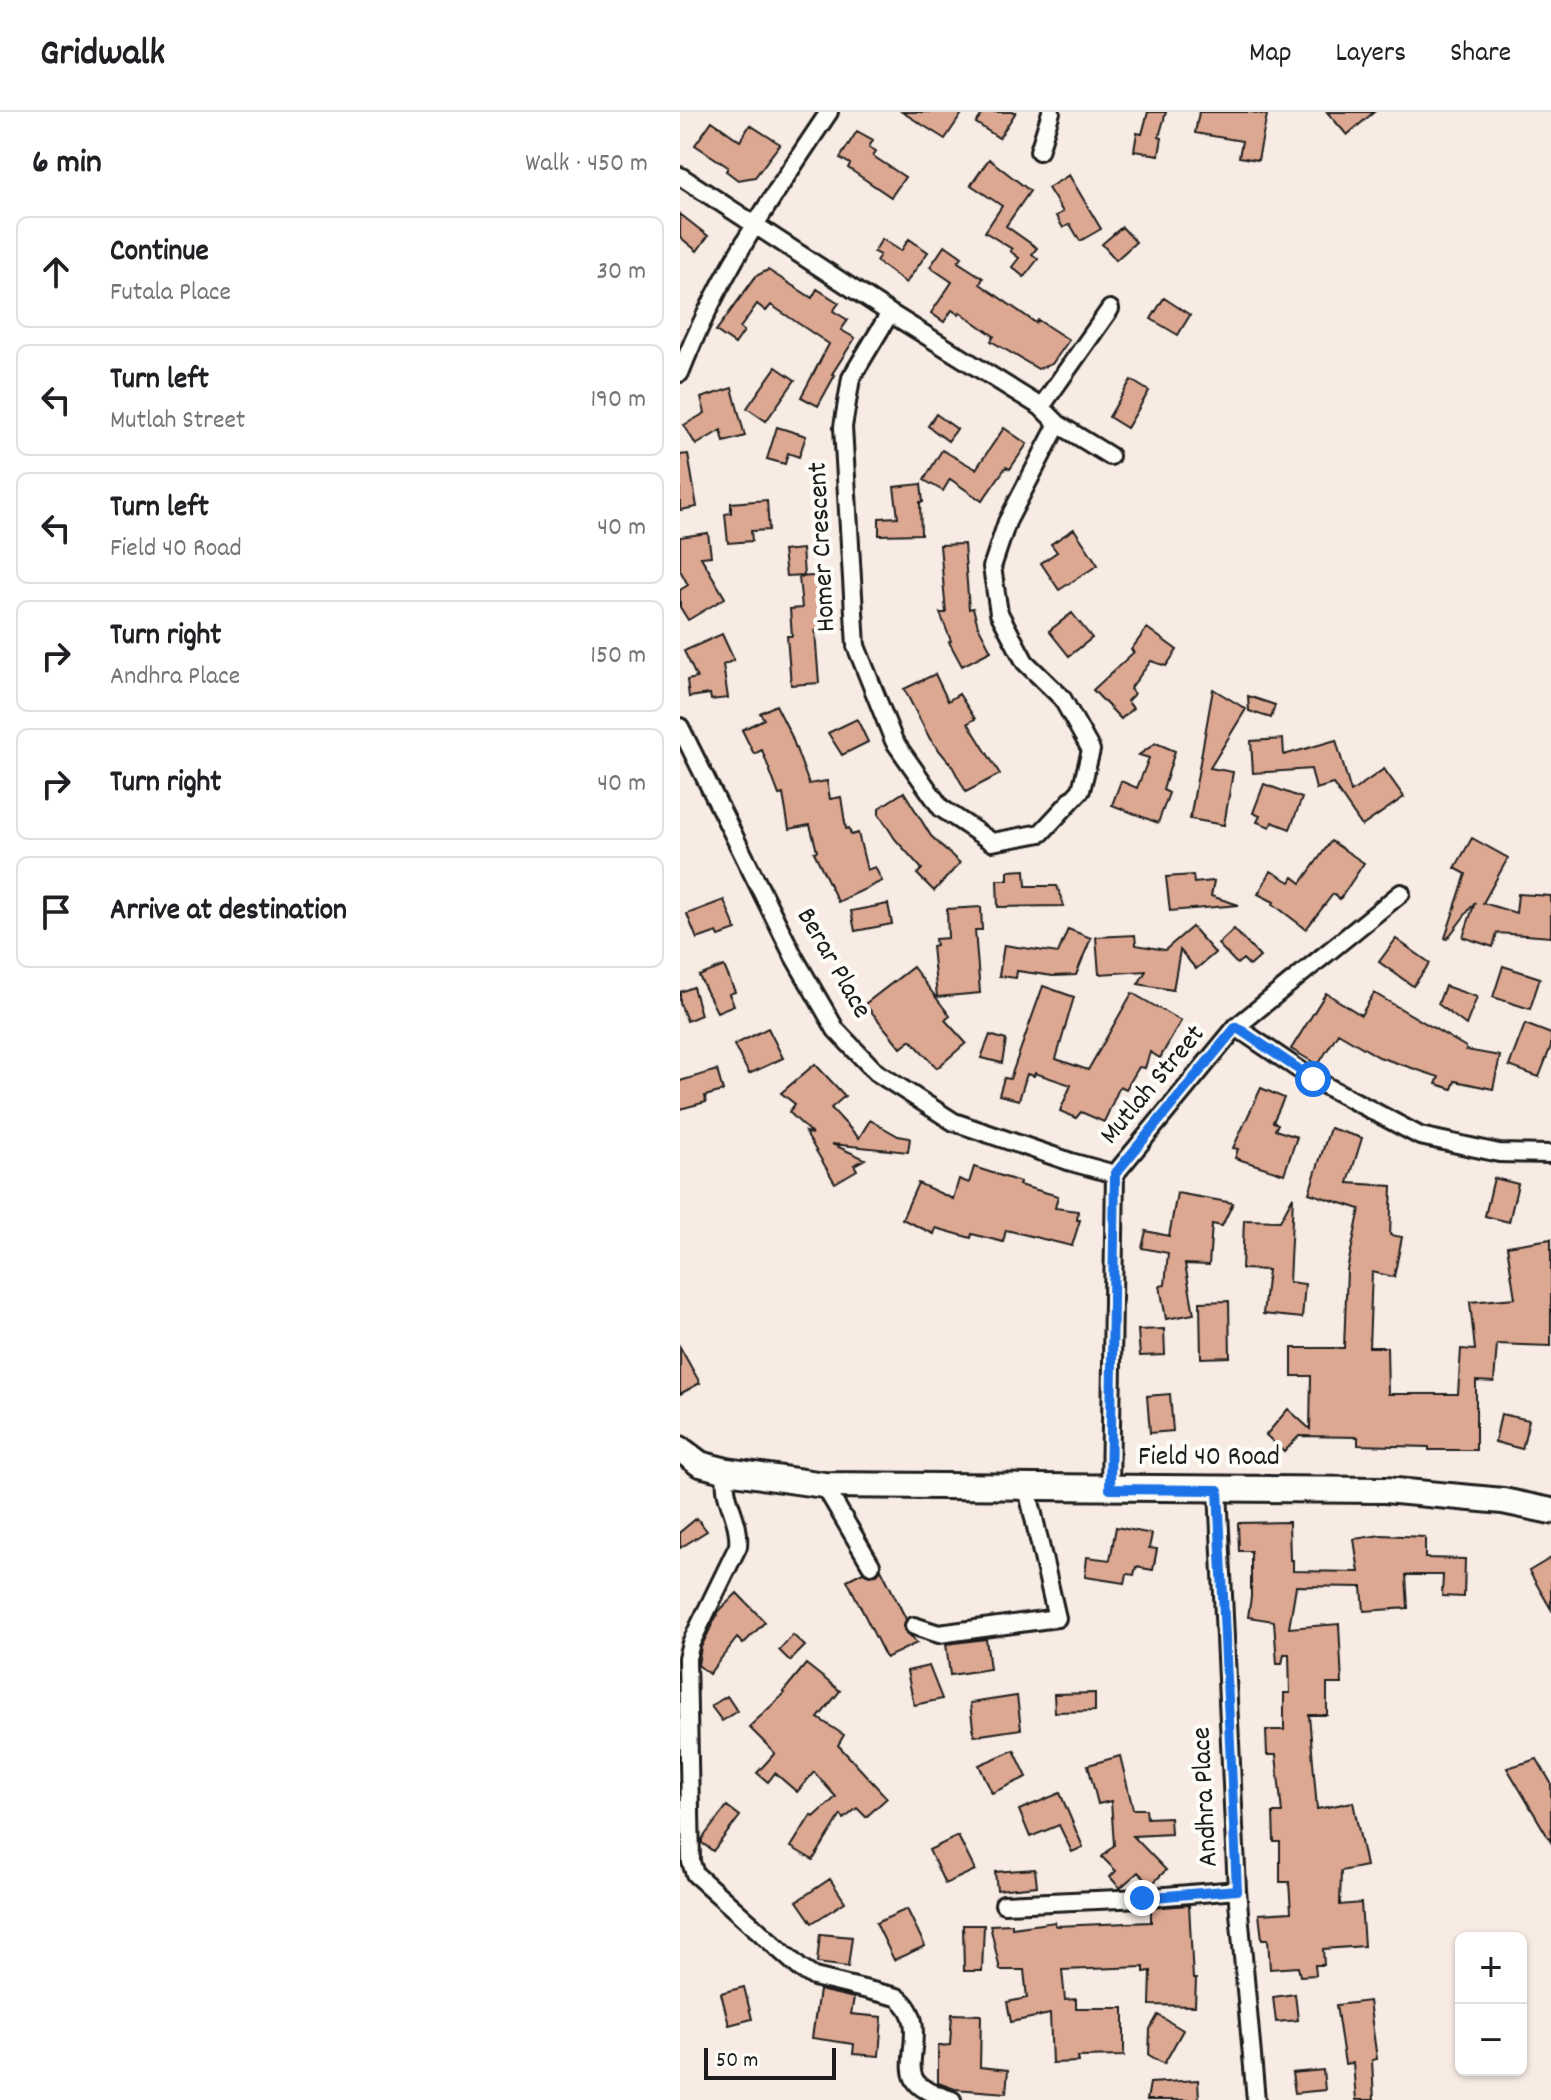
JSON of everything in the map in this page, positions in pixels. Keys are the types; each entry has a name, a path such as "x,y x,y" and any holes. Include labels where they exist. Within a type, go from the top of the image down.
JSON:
{"street":[{"path":"680,373 700,322 753,225 829,112"},
{"path":"1039,151 1051,112"},
{"path":"680,176 1041,407 1058,424 1110,456"},
{"path":"1041,407 1110,309"},
{"name":"Homer Crescent","path":"890,313 851,378 843,427 856,646 894,741 941,808 992,842 1041,833 1081,790 1091,750 1062,698 1025,662 999,613 992,567 1007,522 1058,424"},
{"name":"Berar Place","path":"680,727 802,971 836,1030 876,1072 954,1122 1115,1174"},
{"name":"Mutlah Street","path":"1110,1489 1115,1174 1236,1027 1401,893"},
{"path":"1236,1027 1313,1079 1420,1136 1499,1153 1551,1154"},
{"name":"Field 40 Road","path":"680,1449 700,1464 727,1471 824,1485 1385,1490 1503,1501 1551,1511"},
{"path":"727,1471 724,1483 739,1530 738,1546 691,1643 687,1658 691,1862 695,1874 814,1977 881,1992 897,1997 906,2004 914,2026 914,2079 920,2086 952,2100"},
{"path":"824,1485 871,1565"},
{"path":"914,1626 939,1634 1057,1618 1027,1488"},
{"name":"Andhra Place","path":"1218,1490 1237,1890 1256,2100"},
{"path":"1004,1904 1237,1890"}],"building":[{"path":"902,112 963,112 945,139"},
{"path":"984,112 1016,112 999,138 976,123"},
{"path":"1148,112 1166,112 1159,137 1162,138 1159,155 1134,151 1137,133 1142,134"},
{"path":"1199,112 1267,115 1258,160 1239,157 1242,141 1195,133"},
{"path":"1327,112 1374,112 1347,135"},
{"path":"712,121 740,141 750,125 780,144 755,177 738,180 726,171 728,167 695,145"},
{"path":"857,131 873,140 869,147 876,151 873,156 905,177 891,197 848,168 850,164 840,158"},
{"path":"989,159 1030,191 1006,226 1037,248 1032,254 1038,259 1024,277 1012,267 1019,258 1010,251 1012,249 985,232 1002,206 971,185"},
{"path":"1069,175 1101,229 1080,241 1070,224 1063,228 1056,216 1063,212 1048,188"},
{"path":"680,214 708,236 697,251 680,237"},
{"path":"1122,227 1136,242 1116,260 1102,244"},
{"path":"882,239 901,251 909,239 928,252 906,283 876,261 880,255 874,252"},
{"path":"945,245 962,257 958,262 983,278 980,284 1036,323 1038,320 1069,340 1052,364 1038,369 991,341 994,336 960,312 959,315 952,310 944,322 931,313 952,282 930,267"},
{"path":"768,270 812,298 817,289 839,303 833,311 848,320 841,330 855,338 832,374 835,375 818,406 801,397 829,344 771,305 766,311 757,304 740,328 744,331 735,344 716,331 756,276"},
{"path":"1164,298 1190,315 1178,335 1151,319"},
{"path":"776,367 795,380 766,421 747,408"},
{"path":"1131,380 1149,391 1127,428 1109,417"},
{"path":"732,388 745,436 724,442 721,430 696,445 684,425 705,413 701,398"},
{"path":"936,414 957,429 948,441 928,426"},
{"path":"777,427 806,436 799,457 788,453 785,464 767,459"},
{"path":"1004,428 1027,444 982,501 950,479 943,491 924,480 942,450 976,469"},
{"path":"688,454 697,507 680,510 680,455"},
{"path":"921,484 921,534 879,535 879,518 898,517 894,487"},
{"path":"767,500 769,530 751,531 752,541 728,543 725,514 731,513 731,503"},
{"path":"1074,529 1098,565 1059,590 1041,563 1057,552 1051,544"},
{"path":"708,533 711,556 701,557 725,598 688,620 680,607 680,590 688,585 680,570 680,537"},
{"path":"964,544 969,609 973,608 991,651 962,666 949,642 940,613 946,613 940,545"},
{"path":"802,549 804,575 786,576 783,551"},
{"path":"828,575 833,630 815,631 819,683 791,685 787,636 792,636 790,609 802,608 799,577"},
{"path":"1072,613 1092,638 1069,656 1049,631"},
{"path":"1147,628 1177,650 1166,666 1151,661 1130,689 1134,694 1127,701 1133,708 1121,719 1093,690 1134,652 1131,650"},
{"path":"722,634 734,660 723,665 728,698 711,700 710,694 689,697 687,680 697,678 684,651"},
{"path":"935,674 948,701 959,694 975,719 968,723 1000,774 966,792 952,766 930,739 904,689"},
{"path":"1213,689 1246,709 1210,768 1233,772 1224,825 1190,819"},
{"path":"1248,696 1275,705 1271,718 1249,711"},
{"path":"776,705 809,784 827,781 830,799 841,797 846,829 849,828 851,835 858,833 867,870 875,867 882,881 838,902 814,852 817,851 810,825 789,829 783,794 779,795 762,750 754,754 742,730 764,719 760,713"},
{"path":"857,719 868,742 842,755 828,733"},
{"path":"1283,739 1284,755 1336,740 1351,792 1384,769 1404,797 1362,826 1333,784 1316,789 1311,769 1253,773 1251,741"},
{"path":"1156,743 1175,751 1163,790 1169,793 1158,823 1112,805 1121,781 1137,788 1149,758 1139,755"},
{"path":"1264,784 1302,798 1290,829 1272,822 1270,827 1257,822 1260,816 1253,813"},
{"path":"904,792 931,836 960,863 934,891 917,874 922,869 895,839 879,814 879,808"},
{"path":"1472,838 1508,858 1483,903 1516,913 1518,894 1551,896 1551,937 1497,933 1493,947 1463,937 1475,902 1445,938 1466,874 1455,868"},
{"path":"1331,841 1364,863 1340,899 1333,894 1306,929 1274,902 1258,894 1271,871 1290,882 1293,877 1301,883"},
{"path":"1025,870 1026,886 1057,886 1064,906 998,907 997,880 1008,880 1008,871"},
{"path":"1193,875 1194,883 1214,881 1211,896 1239,905 1170,911 1166,877"},
{"path":"724,900 736,930 697,939 687,914"},
{"path":"888,904 892,924 855,931 851,911"},
{"path":"981,907 982,930 975,930 980,993 937,997 932,946 936,945 935,939 948,938 947,909"},
{"path":"1192,927 1215,953 1196,969 1180,950 1173,990 1138,984 1146,971 1099,974 1096,937 1135,935 1136,945 1165,950"},
{"path":"1068,929 1091,938 1076,975 1053,976 1017,971 1016,978 999,976 1004,945 1058,953"},
{"path":"1234,929 1260,957 1250,966 1243,959 1237,964 1218,944"},
{"path":"1396,939 1430,963 1413,986 1379,962"},
{"path":"724,966 735,992 729,994 734,1005 717,1012 699,976"},
{"path":"1503,966 1540,978 1530,1009 1493,997"},
{"path":"913,967 950,1016 945,1020 966,1043 937,1068 911,1040 901,1048 865,1004"},
{"path":"1043,986 1074,997 1056,1059 1088,1070 1132,993 1181,1021 1160,1058 1150,1052 1145,1068 1139,1067 1126,1089 1120,1086 1104,1122 1081,1112 1076,1118 1060,1111 1071,1085 1035,1073 1034,1076 1027,1074 1019,1100 999,1095 1004,1078 1010,1079"},
{"path":"1445,986 1477,997 1466,1025 1438,1004"},
{"path":"693,987 701,1015 687,1021 680,1003 680,992"},
{"path":"1326,993 1361,1015 1374,993 1466,1047 1466,1050 1500,1056 1493,1089 1455,1081 1452,1089 1436,1084 1439,1077 1379,1057 1338,1033 1318,1065 1291,1049"},
{"path":"1525,1024 1551,1034 1551,1046 1539,1077 1509,1066"},
{"path":"768,1028 783,1058 749,1074 734,1045"},
{"path":"990,1035 1006,1040 1002,1063 981,1058"},
{"path":"815,1064 845,1096 831,1108 859,1138 870,1120 898,1136 910,1138 908,1152 832,1144 865,1159 854,1165 857,1170 835,1183 805,1132 812,1134 789,1112 795,1104 781,1093"},
{"path":"717,1070 723,1091 705,1096 706,1102 680,1109 680,1081"},
{"path":"1261,1088 1284,1098 1273,1122 1278,1124 1275,1130 1297,1137 1284,1174 1235,1158 1238,1149 1233,1148"},
{"path":"1330,1128 1362,1138 1348,1183 1392,1186 1390,1235 1402,1237 1394,1277 1372,1272 1369,1347 1387,1347 1388,1394 1458,1394 1461,1349 1475,1350 1470,1302 1515,1298 1507,1246 1551,1239 1551,1346 1497,1344 1494,1382 1476,1381 1476,1450 1358,1445 1358,1437 1299,1436 1284,1452 1266,1435 1288,1409 1310,1429 1311,1376 1292,1376 1292,1348 1344,1348 1347,1270 1360,1209 1309,1193"},
{"path":"974,1167 1058,1196 1055,1208 1078,1211 1077,1220 1080,1220 1072,1246 1006,1230 1003,1242 972,1234 971,1238 936,1228 934,1234 902,1219 918,1183 953,1199 959,1179 969,1183"},
{"path":"1494,1178 1518,1184 1509,1222 1485,1216"},
{"path":"1177,1193 1233,1203 1222,1226 1212,1224 1209,1265 1185,1264 1194,1314 1166,1319 1160,1286 1165,1285 1168,1253 1142,1248 1146,1231 1169,1236"},
{"path":"1293,1197 1289,1282 1305,1284 1302,1318 1263,1314 1268,1270 1242,1269 1244,1220 1280,1221"},
{"path":"1229,1301 1230,1357 1201,1358 1200,1302"},
{"path":"1164,1329 1165,1355 1140,1356 1138,1330"},
{"path":"680,1347 700,1383 680,1394"},
{"path":"1170,1394 1173,1431 1150,1433 1147,1396"},
{"path":"1501,1414 1529,1420 1522,1449 1495,1442"},
{"path":"697,1518 707,1531 680,1548 680,1532"},
{"path":"1289,1522 1293,1571 1359,1572 1354,1539 1381,1535 1425,1537 1425,1558 1465,1559 1464,1597 1442,1596 1443,1575 1406,1575 1408,1608 1364,1611 1362,1587 1296,1586 1289,1628 1339,1624 1342,1684 1327,1684 1327,1715 1309,1715 1317,1809 1353,1802 1366,1866 1341,1871 1340,1905 1361,1903 1364,1946 1323,1949 1324,1965 1315,1965 1316,1975 1300,1976 1298,1967 1270,1969 1268,1939 1262,1939 1259,1914 1291,1912 1289,1882 1280,1882 1280,1842 1274,1842 1273,1813 1282,1813 1276,1755 1267,1755 1266,1730 1284,1730 1284,1693 1290,1693 1289,1654 1284,1654 1282,1664 1277,1664 1274,1621 1248,1617 1251,1551 1239,1551 1238,1523"},
{"path":"1116,1527 1152,1534 1149,1548 1157,1549 1153,1570 1136,1567 1134,1575 1127,1574 1125,1583 1085,1577 1087,1557 1110,1560"},
{"path":"1551,1558 1551,1609 1529,1571"},
{"path":"881,1569 906,1619 904,1629 917,1643 886,1658 847,1580 863,1572 876,1575"},
{"path":"737,1593 765,1622 743,1644 737,1638 709,1674 698,1665 701,1647 719,1611"},
{"path":"793,1635 805,1646 790,1661 779,1650"},
{"path":"986,1639 990,1669 950,1675 946,1644"},
{"path":"806,1664 840,1691 818,1718 844,1735 838,1745 887,1798 866,1817 857,1808 844,1819 841,1815 813,1860 791,1847 811,1815 814,1817 836,1797 814,1772 797,1792 775,1773 768,1782 757,1773 775,1753 749,1727 785,1693"},
{"path":"929,1666 942,1699 914,1705 907,1671"},
{"path":"1095,1693 1095,1711 1055,1712 1054,1694"},
{"path":"727,1696 737,1711 722,1721 711,1706"},
{"path":"1017,1696 1021,1729 974,1736 970,1703"},
{"path":"1014,1750 1027,1777 992,1793 979,1765"},
{"path":"1120,1756 1133,1809 1146,1809 1147,1818 1170,1817 1171,1834 1133,1836 1166,1870 1151,1885 1138,1872 1120,1888 1110,1877 1116,1871 1102,1857 1114,1845 1111,1801 1098,1804 1088,1765"},
{"path":"1537,1759 1551,1783 1551,1842 1507,1768"},
{"path":"1060,1793 1083,1847 1072,1852 1059,1825 1030,1837 1019,1810"},
{"path":"727,1806 740,1816 713,1851 702,1843 702,1839"},
{"path":"958,1836 975,1870 945,1884 929,1850"},
{"path":"1035,1869 1037,1886 997,1890 995,1872"},
{"path":"830,1879 845,1902 812,1923 797,1901"},
{"path":"1189,1905 1193,1979 1196,1979 1195,2006 1150,2005 1151,1971 1144,1972 1144,1967 1062,1970 1065,2000 1076,1999 1076,2008 1124,2008 1124,2056 1078,2057 1079,2062 1052,2063 1050,2014 1011,2022 1007,2002 1027,1998 1024,1970 1000,1970 990,1925 1012,1924 1012,1928 1055,1922 1056,1926 1151,1922 1151,1908"},
{"path":"907,1909 925,1946 894,1960 876,1923"},
{"path":"963,1925 984,1925 982,1971 964,1971"},
{"path":"820,1934 852,1937 848,1967 817,1963"},
{"path":"744,1987 752,2019 729,2025 721,1993"},
{"path":"819,1990 854,1998 851,2014 882,2017 879,2056 853,2054 854,2044 812,2038"},
{"path":"1295,1994 1298,2020 1276,2022 1273,1997"},
{"path":"1369,2001 1377,2059 1372,2060 1374,2100 1356,2100 1353,2063 1345,2064 1336,2005"},
{"path":"952,2014 981,2015 980,2067 1008,2070 1006,2093 955,2089 938,2083 938,2046 950,2045"},
{"path":"1158,2015 1183,2030 1164,2064 1149,2055 1150,2029"},
{"path":"1323,2070 1325,2090 1295,2093 1292,2073"},
{"path":"1198,2080 1199,2100 1147,2100 1150,2083"}],"route":[{"path":"1142,1898 1237,1890 1218,1490 1110,1489 1115,1174 1236,1027 1313,1079"}]}
